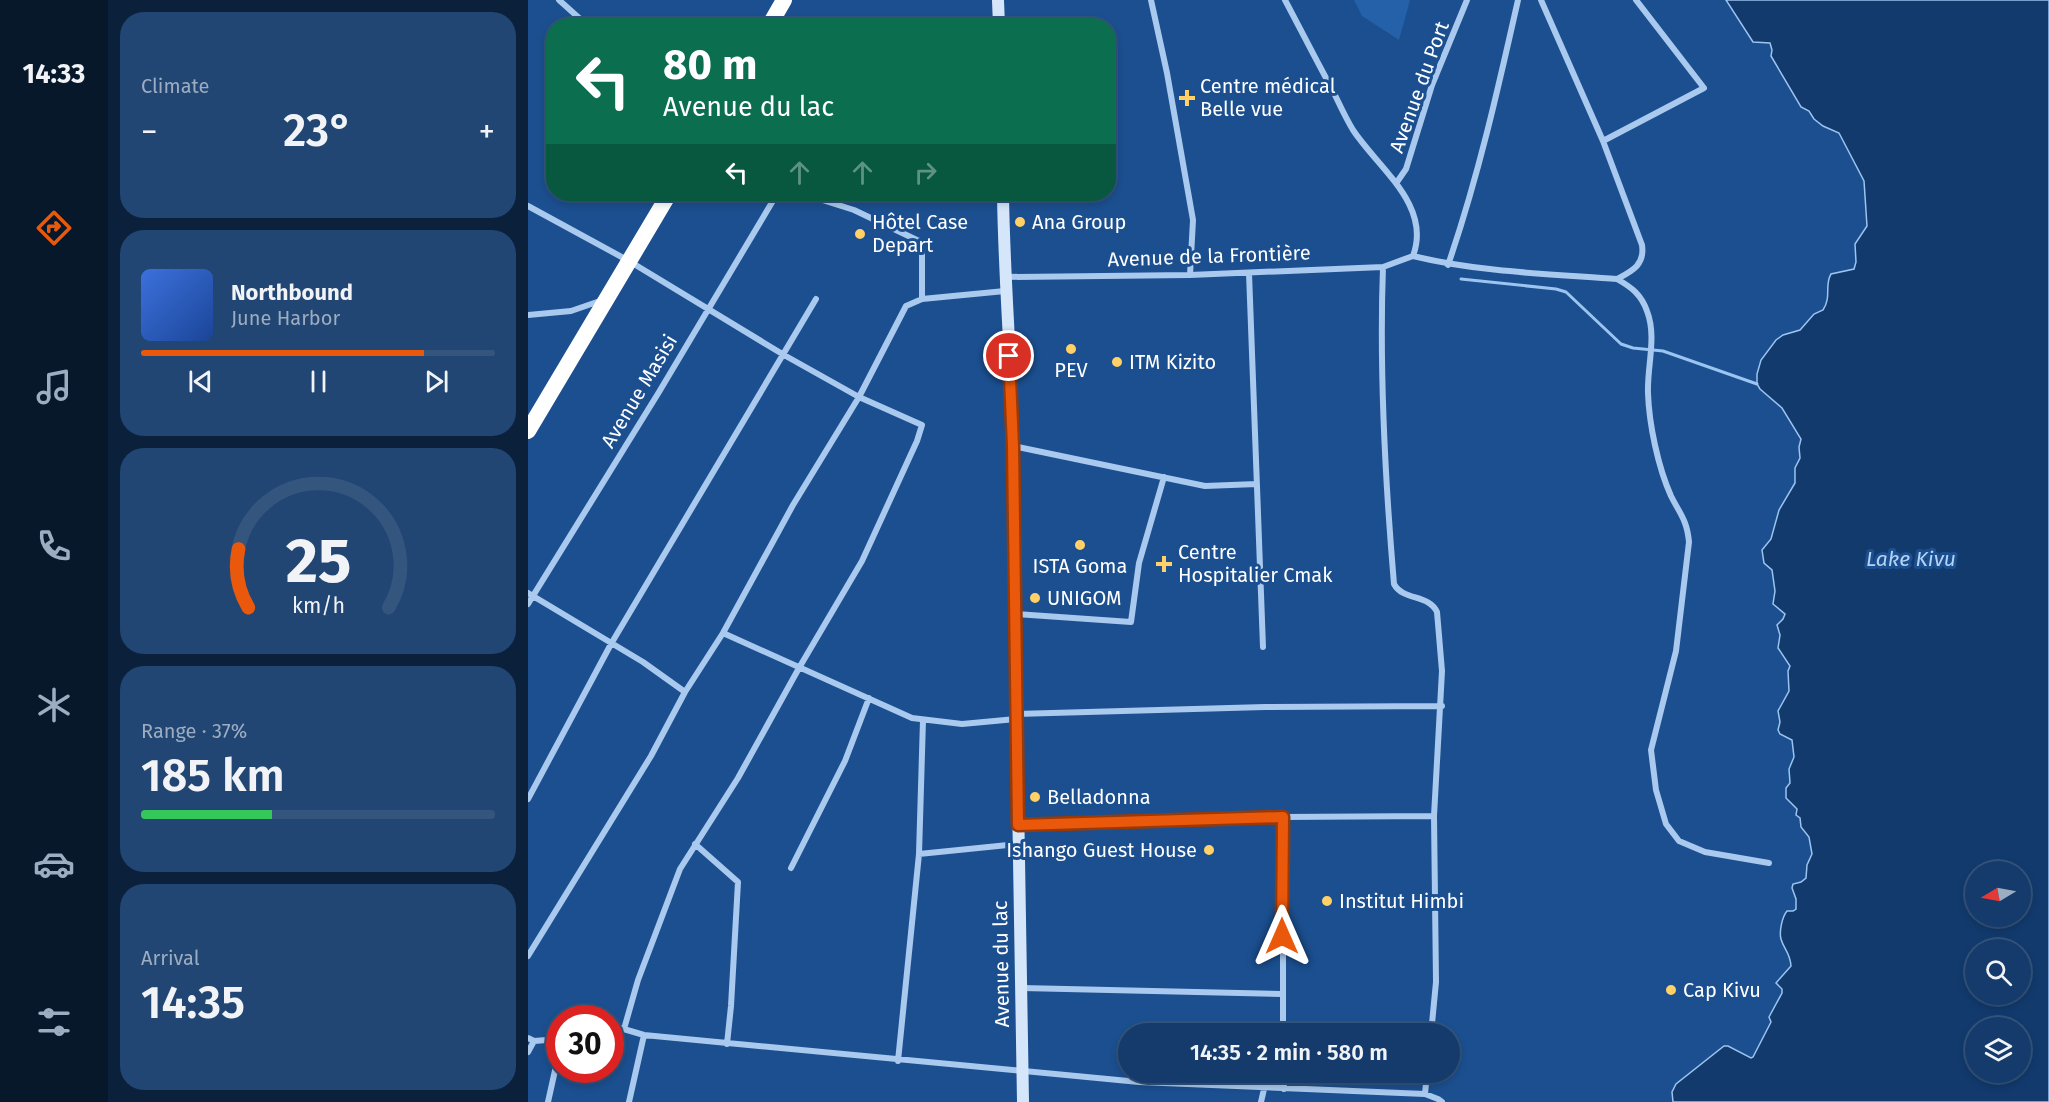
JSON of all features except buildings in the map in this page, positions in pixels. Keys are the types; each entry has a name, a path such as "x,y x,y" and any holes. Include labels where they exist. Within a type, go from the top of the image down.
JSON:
{"highway":[{"path":"774,18 784,0"},
{"path":"528,431 665,201"}],"main road":[{"path":"998,0 999,18"},
{"name":"Avenue du lac","path":"1003,201 1004,277 1013,446 1023,1102"}],"street":[{"path":"559,0 579,18"},
{"path":"1151,0 1167,73 1193,220 1190,275"},
{"path":"1285,0 1354,131 1397,182 1418,228 1417,244 1413,256 1448,265 1617,279 1635,289 1652,326 1648,392 1652,428 1671,496 1688,528 1689,542 1676,651 1650,750 1656,790 1666,824 1679,841 1705,852 1769,863"},
{"path":"1448,265 1489,131 1518,0"},
{"path":"1541,0 1603,141 1643,254 1636,269 1617,279"},
{"path":"1603,141 1704,88 1636,0"},
{"name":"Avenue du Port","path":"1397,182 1406,169 1432,85 1468,2"},
{"name":"Avenue Masisi","path":"528,603 530,595 659,392 773,201"},
{"path":"828,201 854,210 919,242 922,247 922,299"},
{"path":"528,206 629,261 784,355 859,397 922,425 917,441 862,561 738,778 680,869 638,980 624,1029 644,1035 898,1061 1139,1082 1425,1094 1438,1098 1442,1102"},
{"name":"Avenue de la Frontière","path":"1004,277 1190,275 1383,267 1413,256"},
{"path":"1383,267 1381,322 1387,494 1394,584 1401,592 1430,603 1437,612 1442,671 1442,706 1434,816 1436,982 1432,1023"},
{"path":"1249,273 1263,647"},
{"path":"528,956 651,756 685,692 723,633 794,505 859,397 906,306 922,299 1005,291"},
{"path":"528,799 611,644 816,298"},
{"path":"530,313 571,311 606,299"},
{"path":"1013,446 1204,486 1257,484"},
{"path":"1016,614 1131,622 1139,563 1164,477"},
{"path":"530,595 643,662 685,692"},
{"path":"723,633 907,717 922,720 962,724 1016,716 1265,707 1442,706"},
{"path":"791,868 845,761 869,698"},
{"path":"898,1061 919,854 922,720"},
{"path":"1018,825 1283,817 1434,816"},
{"path":"1282,1023 1283,817"},
{"path":"695,844 738,882 727,1044"},
{"path":"919,854 1018,844"},
{"path":"1022,988 1282,994"},
{"path":"629,1102 644,1035"},
{"path":"528,1052 531,1040 546,1039"},
{"path":"548,1102 552,1083"},
{"path":"1284,1083 1284,1089"},
{"path":"1425,1094 1426,1083"},
{"path":"1261,1102 1264,1089"}],"shaded area":[{"path":"1354,0 1410,0 1399,40 1362,16"}],"water":[{"name":"Lake Kivu","path":"1726,0 2049,0 2049,1102 1673,1102 1672,1092 1676,1084 1724,1046 1753,1057 1771,1022 1769,1017 1782,993 1782,989 1776,983 1791,966 1781,939 1781,925 1787,911 1796,909 1793,884 1806,878 1807,865 1812,854 1809,837 1801,827 1800,818 1796,815 1797,809 1786,798 1786,788 1790,783 1789,769 1794,757 1792,740 1780,734 1778,730 1780,722 1778,711 1789,691 1790,666 1778,648 1780,635 1777,625 1785,614 1773,604 1775,591 1772,570 1764,563 1762,550 1771,539 1779,510 1795,483 1795,468 1800,458 1801,439 1782,408 1760,389 1757,384 1757,374 1761,360 1776,340 1783,335 1800,330 1814,314 1823,310 1826,305 1831,274 1854,269 1855,244 1867,226 1864,181 1839,133 1823,126 1814,119 1809,111 1801,107 1771,56 1770,43 1753,42"}],"waterway":[{"path":"1461,279 1566,292 1621,344 1633,348 1663,351 1757,384"}],"place":[{"name":"Centre médical Belle vue","path":"1187,98"},
{"name":"Ana Group","path":"1020,222"},
{"name":"Hôtel Case Depart","path":"860,234"},
{"name":"PEV","path":"1071,349"},
{"name":"ITM Kizito","path":"1117,362"},
{"name":"ISTA Goma","path":"1080,545"},
{"name":"Centre Hospitalier Cmak","path":"1164,564"},
{"name":"UNIGOM","path":"1035,598"},
{"name":"Belladonna","path":"1035,797"},
{"name":"Ishango Guest House","path":"1209,850"},
{"name":"Institut Himbi","path":"1327,901"},
{"name":"Cap Kivu","path":"1671,990"}],"route":[{"path":"1009,356 1013,446 1018,825 1283,817 1282,936"}]}
